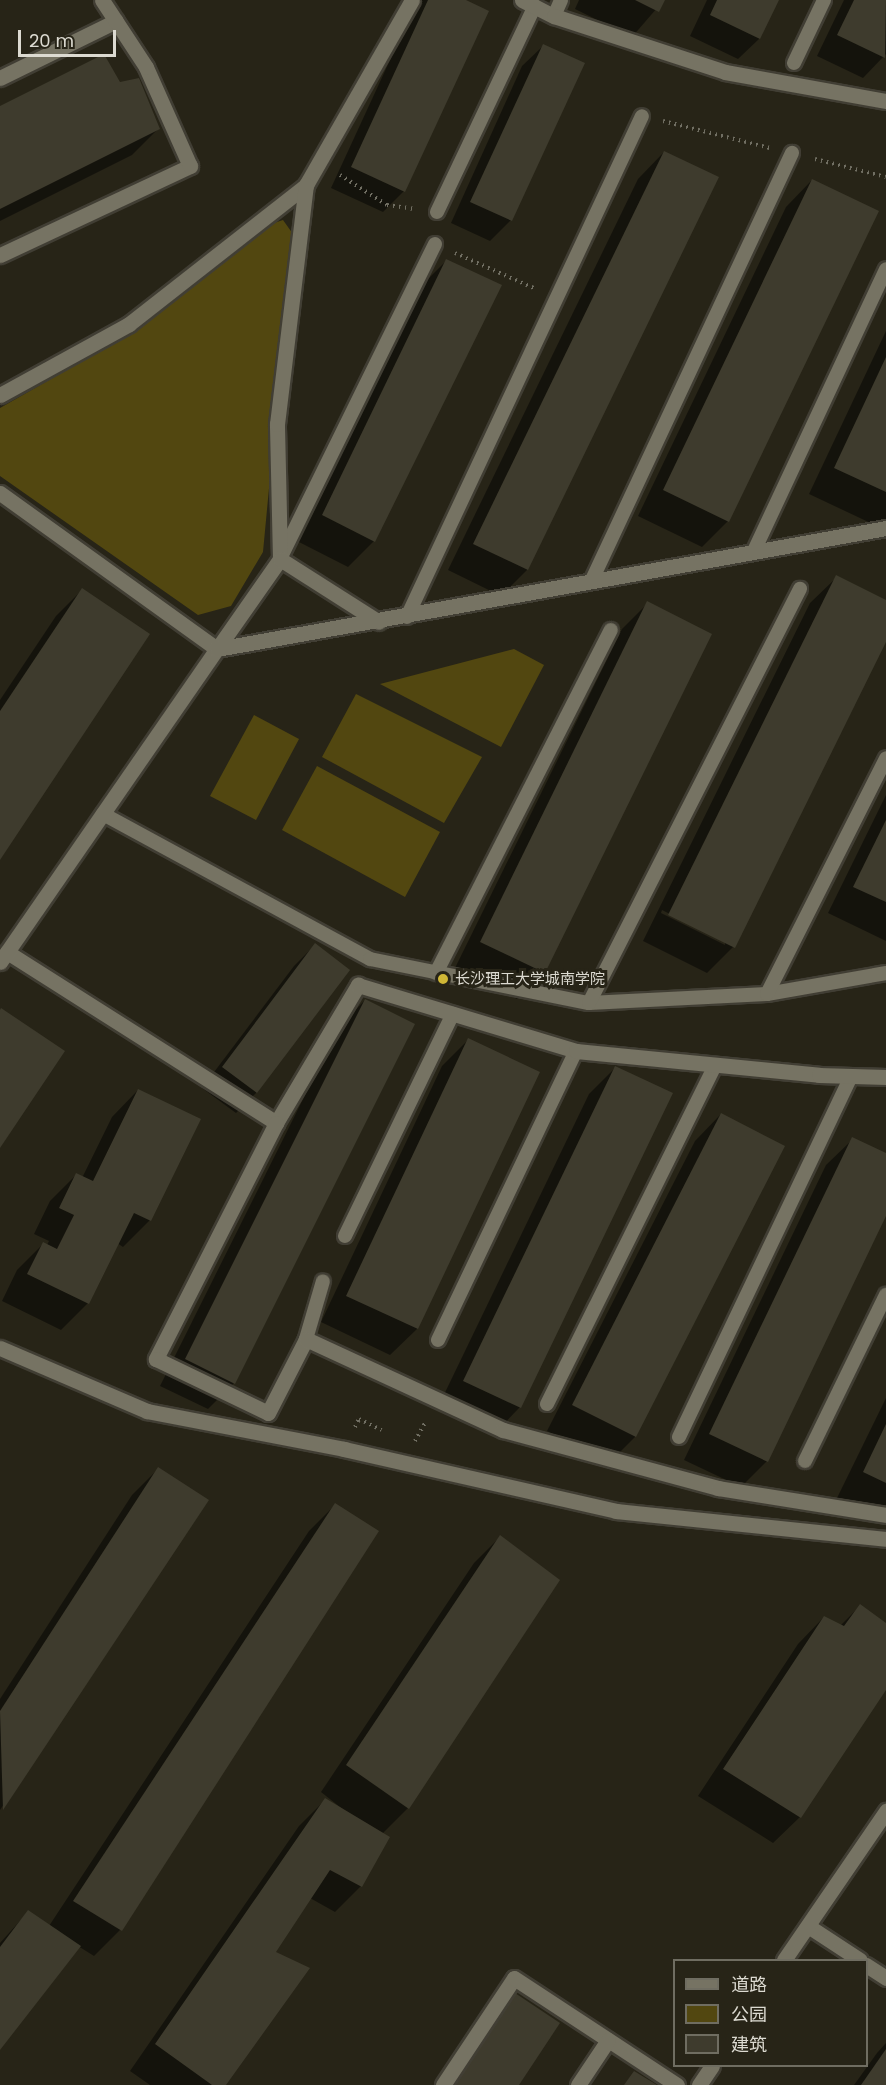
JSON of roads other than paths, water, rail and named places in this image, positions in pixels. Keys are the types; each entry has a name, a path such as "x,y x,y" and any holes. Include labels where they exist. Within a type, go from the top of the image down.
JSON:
{"street":[{"path":"0,255 190,166 146,67 102,0"},
{"path":"0,395 129,324 306,185 412,0"},
{"path":"528,3 554,16 725,72 886,101"},
{"path":"0,78 116,21"},
{"path":"276,1123 4,957 280,559 277,424 306,185"},
{"path":"0,493 217,650 886,528"},
{"path":"280,559 379,622"},
{"path":"886,1077 715,1065 576,1051 358,985 276,1123 156,1359 268,1413 306,1339 503,1430 718,1488 886,1515"},
{"path":"0,1348 147,1411 344,1449 616,1511 886,1539"},
{"path":"785,1959 886,1811"},
{"path":"808,1926 858,1959"},
{"path":"868,1966 886,1978"},
{"path":"443,2085 514,1978 677,2085"},
{"path":"578,2085 608,2040"},
{"path":"699,2085 711,2067"}],"lane":[{"path":"554,16 561,0"},
{"path":"794,63 824,0"},
{"path":"437,212 528,3"},
{"path":"407,617 642,116"},
{"path":"591,582 792,153"},
{"path":"280,559 435,244"},
{"path":"754,551 886,269"},
{"path":"589,1003 800,589"},
{"path":"436,973 611,630"},
{"path":"767,994 886,758"},
{"path":"103,814 370,959 436,973 589,1003 767,994 886,973"},
{"path":"345,1236 453,1014"},
{"path":"438,1340 576,1051"},
{"path":"547,1404 715,1065"},
{"path":"679,1437 852,1076"},
{"path":"306,1339 323,1281"},
{"path":"805,1461 886,1295"}],"place":[{"name":"长沙理工大学城南学院","path":"443,979"}]}
